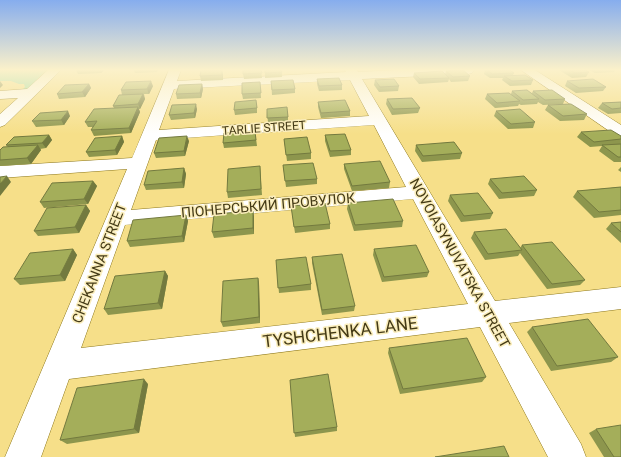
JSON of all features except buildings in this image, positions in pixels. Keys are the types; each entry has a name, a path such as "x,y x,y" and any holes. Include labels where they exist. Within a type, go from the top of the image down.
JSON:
{"street":[{"name":"CHEKANNA STREET","path":"23,457 167,91"},
{"name":"NOVOIASYNUVATSKA STREET","path":"363,91 568,457"},
{"path":"559,91 621,132"},
{"path":"0,95 30,93"},
{"path":"0,122 30,93"},
{"name":"TARLIE STREET","path":"149,136 380,120"},
{"path":"0,172 139,163"},
{"name":"ПIОНЕРСЬКИЙ ПРОВУЛОК","path":"117,218 419,192"},
{"name":"TYSHCHENKA LANE","path":"60,365 621,298"}]}
